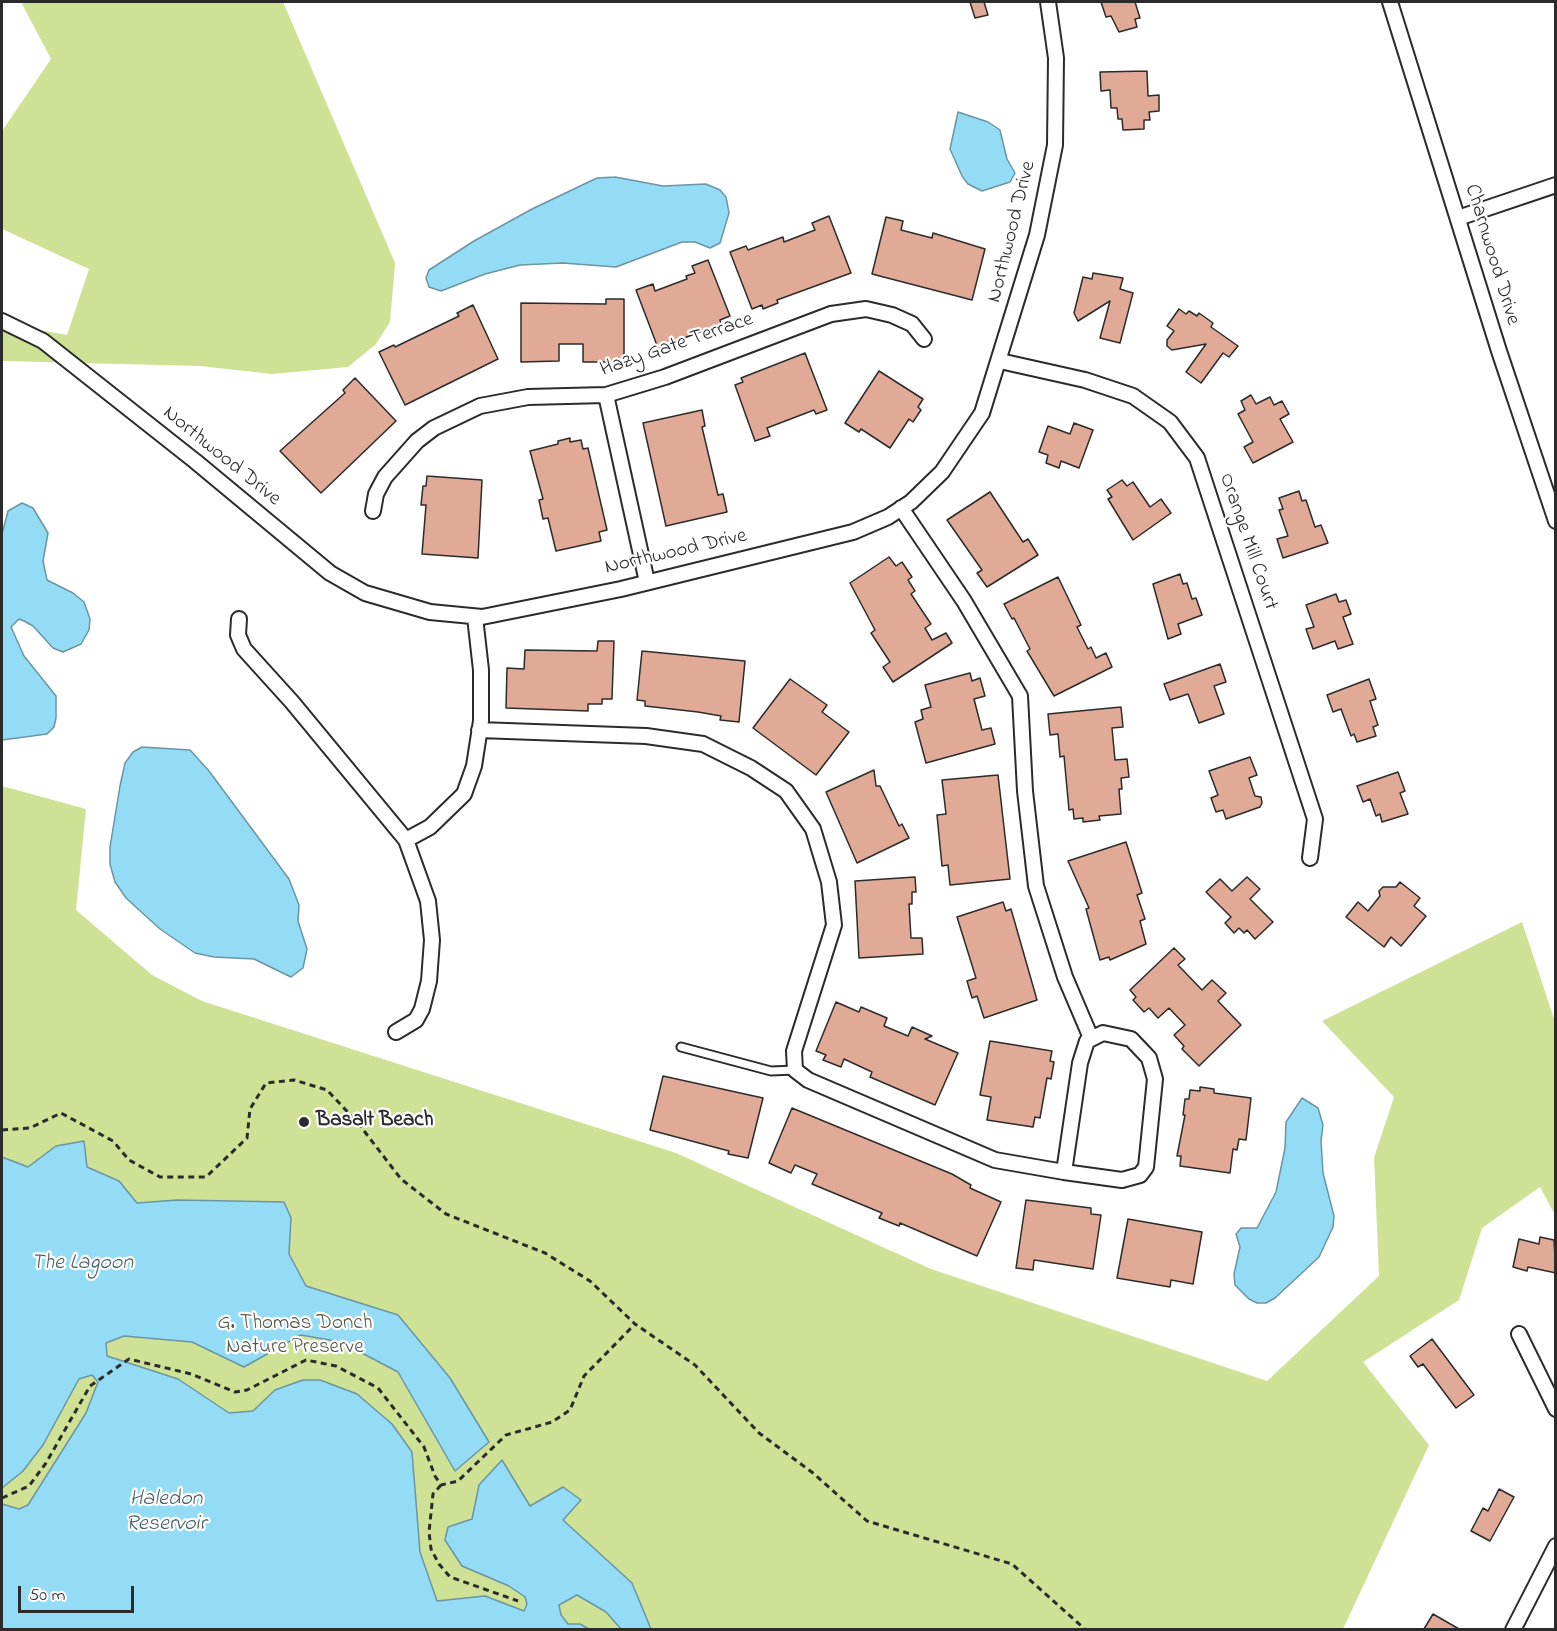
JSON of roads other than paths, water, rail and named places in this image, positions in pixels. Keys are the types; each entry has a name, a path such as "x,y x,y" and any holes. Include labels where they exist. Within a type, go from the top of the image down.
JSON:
{"street":[{"name":"Northwood Drive","path":"2,321 43,341 195,461 330,573 365,593 430,612 475,616 647,582 853,532 901,508 942,472 982,413 1000,361 1037,235 1055,145 1056,58 1048,2"},
{"name":"Charnwood Drive","path":"1390,2 1556,521"},
{"path":"1458,218 1556,185"},
{"name":"Hazy Gate Terrace","path":"373,511 376,495 399,459 434,428 462,413 500,401 528,397 606,395 665,377 831,314 866,309 892,315 912,324 924,339"},
{"name":"Orange Mill Court","path":"1000,361 1085,380 1133,396 1170,422 1197,458 1316,819 1310,858"},
{"path":"606,395 647,582"},
{"path":"901,508 964,601 1020,696 1025,791 1036,886 1065,977 1091,1038"},
{"path":"406,840 430,827 464,794 474,766 479,730 482,670 475,616"},
{"path":"239,619 238,635 244,649 292,702 406,840 428,901 432,940 429,981 422,1009 416,1020 396,1032"},
{"path":"479,730 646,736 703,744 751,768 786,791 813,830 829,882 834,925 794,1051 795,1070 808,1080 995,1160 1064,1172 1122,1180 1140,1175 1146,1167 1155,1079 1149,1058 1131,1040 1103,1033 1087,1041 1080,1063 1064,1172"},
{"path":"1520,1334 1556,1409"},
{"path":"1513,1629 1556,1546"}],"lane":[{"path":"681,1047 771,1071 795,1070"}],"water":[{"path":"958,112 988,122 1000,130 1007,159 1015,173 1010,182 982,191 968,184 962,176 950,149"},
{"path":"615,177 663,186 706,184 720,190 726,197 729,213 720,243 710,248 695,242 682,242 616,267 563,263 520,265 485,274 441,291 429,287 426,278 429,270 474,241 532,209 597,178"},
{"path":"22,503 33,508 48,533 43,561 47,580 73,593 84,602 90,619 89,630 81,644 63,652 53,648 33,626 24,621 19,619 11,627 24,656 56,696 56,718 54,727 47,734 2,740 2,534 8,511"},
{"path":"142,747 190,750 209,771 289,879 299,905 298,921 307,949 303,968 291,977 254,959 214,957 195,953 160,929 126,898 115,882 110,864 110,847 120,786 125,763 133,752"},
{"path":"1302,1098 1318,1108 1323,1125 1321,1141 1323,1173 1334,1216 1333,1227 1319,1257 1275,1298 1266,1303 1257,1303 1249,1299 1235,1285 1234,1274 1240,1247 1236,1234 1241,1228 1257,1228 1276,1192 1285,1148 1286,1122"},
{"name":"Haledon Reservoir","path":"84,1141 87,1167 119,1181 137,1203 177,1200 284,1202 291,1218 289,1254 306,1286 398,1315 450,1378 489,1442 455,1471 398,1372 341,1342 301,1335 244,1367 192,1342 124,1336 106,1343 107,1356 178,1379 229,1413 253,1411 275,1390 303,1380 320,1380 357,1394 392,1424 412,1452 420,1552 437,1601 485,1596 524,1611 527,1604 525,1597 509,1586 462,1566 445,1540 448,1527 472,1519 479,1485 502,1460 530,1506 563,1487 581,1500 563,1520 632,1583 651,1629 621,1629 606,1612 577,1595 559,1605 561,1615 568,1624 580,1624 589,1629 2,1629 2,1504 19,1509 28,1505 86,1413 98,1382 92,1375 79,1379 43,1445 23,1471 2,1488 2,1157 28,1167 56,1146"}],"place":[{"name":"Basalt Beach","path":"304,1122"}],"water label":[{"name":"The Lagoon","path":"82,1264"}],"park label":[{"name":"G. Thomas Donch Nature Preserve","path":"295,1337"}]}
